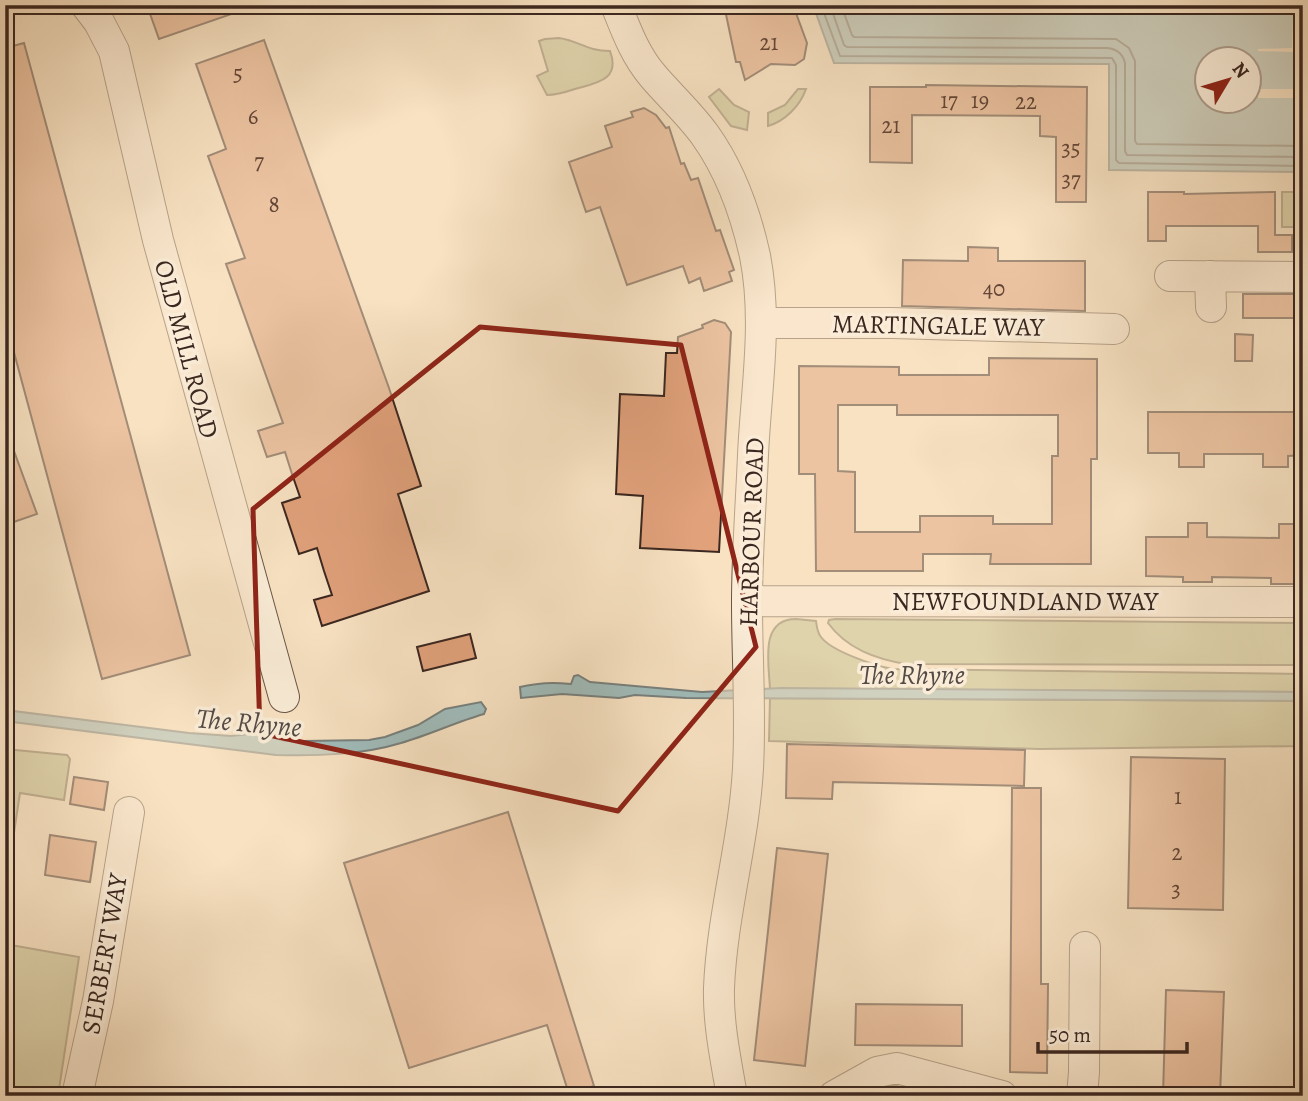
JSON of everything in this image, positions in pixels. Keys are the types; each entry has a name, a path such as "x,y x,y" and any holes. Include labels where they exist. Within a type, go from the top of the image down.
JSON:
{"street":[{"name":"OLD MILL ROAD","path":"86,5 99,22 114,51 158,240 284,697"},
{"name":"HARBOUR ROAD","path":"616,5 628,38 640,57 705,134 723,164 755,255 761,293 762,323 754,430 747,601 749,736 742,822 730,883 719,990 721,1031 732,1096"},
{"path":"1170,276 1303,277"},
{"path":"1210,276 1211,307"},
{"name":"MARTINGALE WAY","path":"762,323 892,323 1114,329"},
{"name":"NEWFOUNDLAND WAY","path":"747,601 1303,602"},
{"name":"SERBERT WAY","path":"77,1096 98,1000 129,812"},
{"path":"1082,1096 1085,947"},
{"path":"834,1096 877,1072 897,1068 1002,1096"}],"highlighted area":[{"path":"480,327 681,345 756,647 618,811 260,733 253,509"}],"green space":[{"path":"559,38 610,51 613,61 609,74 591,85 547,95 537,76 548,71 539,41"},
{"path":"719,89 734,105 749,112 747,130 731,126 709,97"},
{"path":"798,89 806,89 796,107 786,117 768,126 768,113 785,105"},
{"path":"1282,192 1303,192 1303,227 1282,227"},
{"path":"796,619 816,621 821,637 843,652 893,669 1303,674 1303,692 770,689 768,656 771,635 776,626"},
{"path":"829,620 1303,623 1303,665 906,664 873,656 853,646 828,623"},
{"path":"770,698 1303,701 1303,746 1039,749 769,741"},
{"path":"5,749 67,755 70,759 64,800 20,793 5,892"},
{"path":"5,944 79,957 58,1096 5,1096"},
{"path":"893,1085 897,1086 931,1096 868,1096"}],"water":[{"path":"813,5 1303,5 1303,172 1109,170 1109,64 834,63"},
{"path":"578,675 590,682 702,692 781,688 1303,692 1303,701 686,698 635,695 619,698 562,694 521,698 520,687 545,683 571,684 574,676"},
{"path":"481,702 486,709 484,714 411,740 371,750 323,755 276,755 5,721 5,710 189,733 231,736 258,733 285,741 369,740 418,725 445,709"}],"pier":[{"path":"1300,5 1300,89 1303,89 1303,98 1262,98 1262,89 1293,89 1293,52 1262,51 1262,49 1292,48 1293,9 1258,7"}],"building":[{"path":"167,5 248,5 249,8 159,39 149,11"},
{"path":"724,5 793,5 807,43 804,59 795,65 771,64 745,80 740,62 736,62"},
{"path":"264,40 389,388 421,486 398,494 429,591 322,626 314,600 332,595 317,548 299,554 282,503 300,497 285,452 267,457 258,431 283,423 226,264 245,258 208,156 226,149 196,64"},
{"path":"24,43 190,655 102,679 5,319 5,48"},
{"path":"870,87 1087,87 1086,202 1056,202 1056,137 1040,136 1040,116 912,115 912,163 870,162"},
{"path":"644,108 656,115 666,128 669,127 681,164 684,163 691,180 698,178 716,231 720,230 734,270 729,272 732,281 704,291 700,278 689,283 683,266 627,285 600,207 586,212 569,162 612,147 605,126 633,117 631,112"},
{"path":"1148,192 1275,192 1275,235 1292,235 1292,252 1258,252 1258,226 1166,226 1166,241 1148,241"},
{"path":"968,247 998,248 998,261 1085,261 1085,311 902,306 903,260 968,261"},
{"path":"1243,294 1303,294 1303,318 1243,318"},
{"path":"714,320 725,323 731,332 719,552 640,548 643,496 616,494 620,394 664,396 666,353 677,353 678,337 703,328 702,325"},
{"path":"1235,334 1253,335 1252,361 1235,361"},
{"path":"989,358 1097,359 1097,459 1091,459 1091,564 990,564 991,554 923,554 923,571 816,571 815,474 799,474 799,366 899,367 899,375 989,375","holes":["838,405 897,405 897,415 1058,415 1058,456 1052,456 1052,524 993,524 993,516 920,516 920,532 855,532 855,472 838,471"]},
{"path":"1148,412 1303,412 1303,455 1288,456 1288,467 1263,467 1263,454 1204,454 1204,467 1179,467 1179,453 1148,453"},
{"path":"5,432 37,514 5,525"},
{"path":"1188,523 1207,523 1207,537 1279,538 1279,524 1297,524 1297,539 1303,539 1303,584 1271,584 1271,578 1212,577 1212,582 1183,582 1183,577 1146,576 1146,537 1188,537"},
{"path":"470,634 476,658 423,671 417,647"},
{"path":"787,744 1025,750 1024,786 833,782 832,799 786,798"},
{"path":"1131,757 1225,759 1223,910 1128,908"},
{"path":"74,777 108,782 104,810 70,804"},
{"path":"1012,788 1041,788 1041,984 1048,984 1047,1073 1010,1072"},
{"path":"508,812 594,1086 569,1094 547,1025 409,1068 344,863"},
{"path":"50,835 96,842 90,882 45,875"},
{"path":"777,848 828,854 805,1066 754,1060"},
{"path":"1166,990 1224,992 1220,1096 1163,1096"},
{"path":"856,1004 962,1005 962,1046 855,1045"}],"water label":[{"name":"The Rhyne","path":"912,674"},
{"name":"The Rhyne","path":"249,722"}]}
